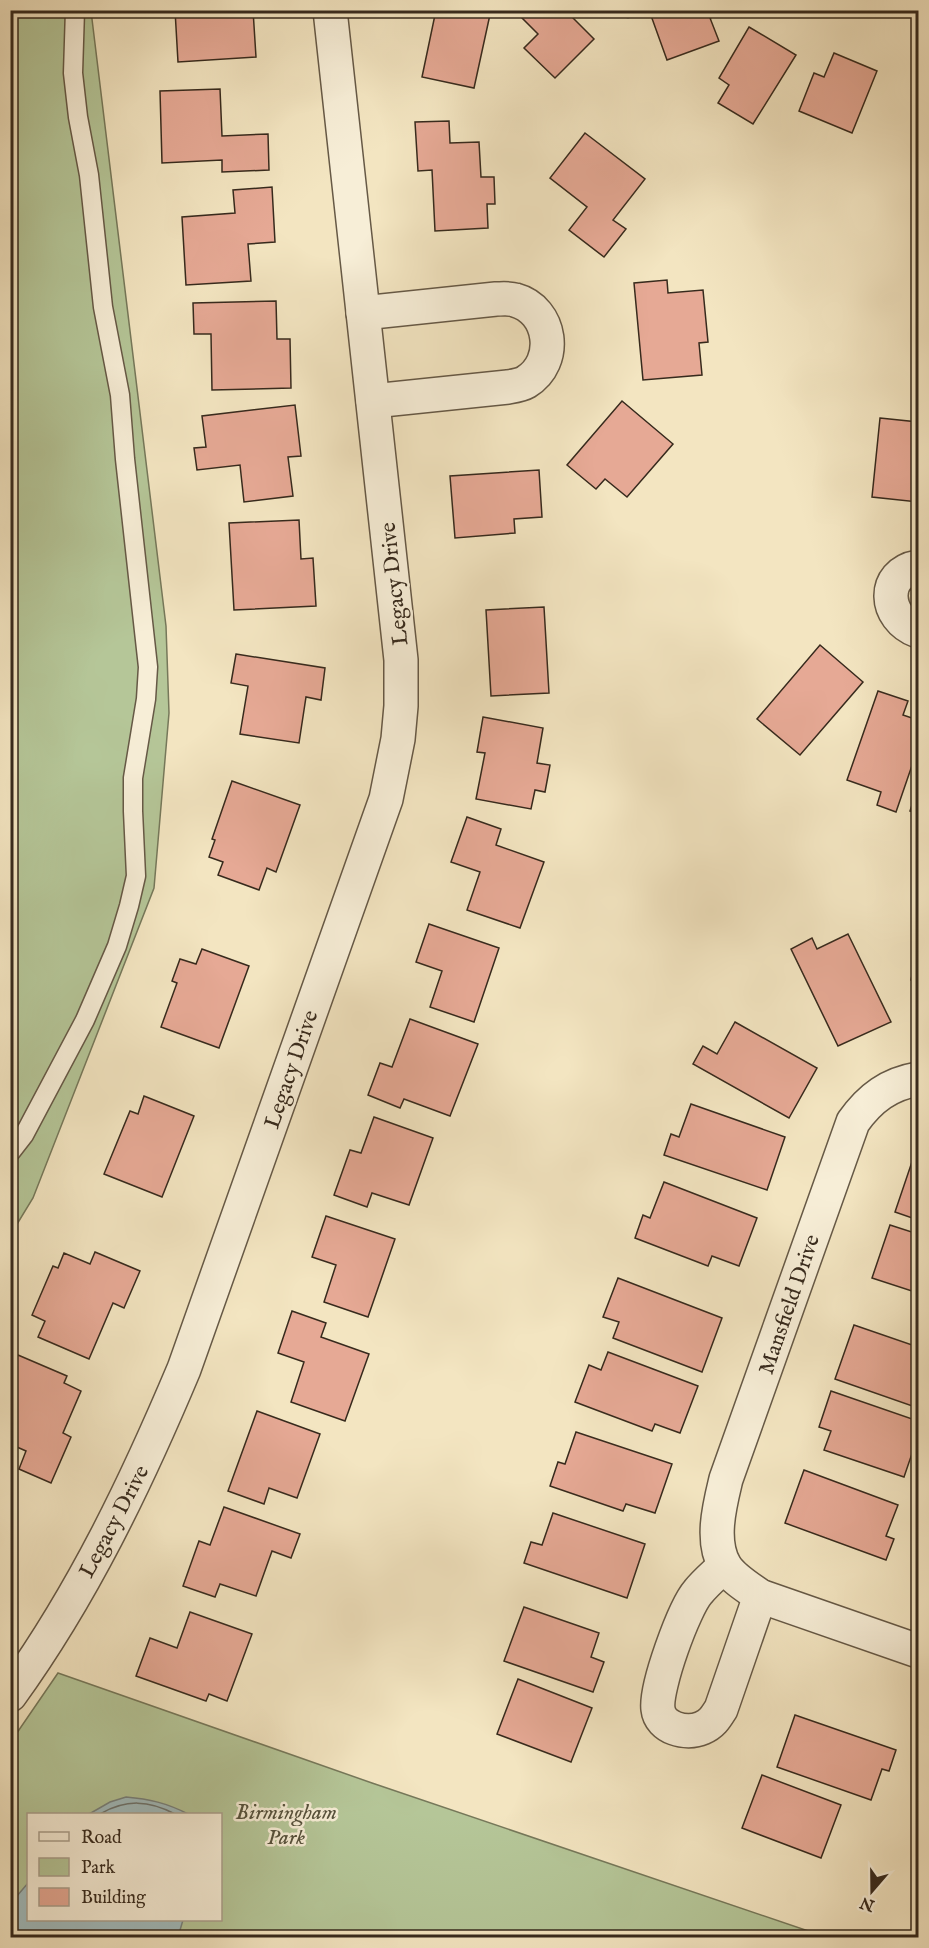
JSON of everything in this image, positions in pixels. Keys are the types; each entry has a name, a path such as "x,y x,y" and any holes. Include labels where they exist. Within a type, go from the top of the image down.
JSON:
{"street":[{"name":"Legacy Drive","path":"10,1695 41,1652 109,1534 150,1450 180,1379 386,800 398,739 401,660 330,10"},
{"path":"363,313 496,299 514,300 530,308 543,321 548,338 547,355 538,371 526,382 508,387 373,401"},
{"path":"918,567 903,573 897,579 891,596 891,606 900,619 918,631"},
{"name":"Mansfield Drive","path":"724,1566 717,1538 719,1511 726,1479 845,1142 853,1122 864,1106 885,1089 905,1081 918,1079"},
{"path":"760,1596 721,1709 713,1722 702,1729 689,1731 673,1728 663,1721 658,1711 660,1683 687,1610 697,1592 724,1566 760,1596 918,1651"}],"lane":[{"path":"10,1153 24,1135 85,1020 117,946 129,906 136,876 133,778 146,699 148,667 120,395 103,307 89,175 76,106 73,73 75,10"}],"green space":[{"path":"11,11 91,11 166,626 169,713 154,888 33,1198 11,1234"},
{"name":"Birmingham Park","path":"58,1673 372,1783 826,1937 11,1937 10,1743"},
{"path":"918,1910 918,1937 909,1937"}],"water":[{"path":"126,1797 142,1799 158,1802 186,1813 91,1813 110,1802"},
{"path":"27,1884 27,1921 183,1921 178,1937 11,1937 11,1903"}],"building":[{"path":"175,10 253,10 256,57 178,62"},
{"path":"436,10 491,10 474,88 422,77"},
{"path":"526,10 565,10 594,39 555,78 524,48 538,34 520,16"},
{"path":"649,10 731,10 710,18 719,41 667,60"},
{"path":"749,27 796,55 753,124 718,103 729,85 719,78"},
{"path":"834,53 877,71 852,133 799,111 814,73 824,77"},
{"path":"220,89 222,136 268,134 269,170 222,172 222,160 162,163 160,91"},
{"path":"449,121 450,143 479,142 481,177 494,177 495,204 487,204 488,228 435,231 432,170 418,171 415,122"},
{"path":"585,133 645,179 613,220 626,229 604,257 569,230 587,207 550,178"},
{"path":"272,187 275,242 248,244 251,281 186,285 182,217 235,213 233,190"},
{"path":"667,280 668,293 703,290 708,342 699,343 702,375 643,380 634,283"},
{"path":"276,301 277,339 290,339 291,388 212,390 211,334 194,334 193,303"},
{"path":"622,401 673,444 627,497 605,479 596,489 567,465"},
{"path":"295,405 301,456 288,457 293,496 244,502 240,465 197,470 194,448 206,447 202,416"},
{"path":"880,418 918,422 918,502 872,497"},
{"path":"539,470 542,517 514,519 515,533 455,538 450,476"},
{"path":"299,520 301,559 313,558 316,606 234,610 229,523"},
{"path":"544,607 549,693 491,696 486,610"},
{"path":"820,645 863,682 800,755 757,719"},
{"path":"236,654 325,668 321,700 306,697 299,743 240,734 248,686 231,683"},
{"path":"878,691 908,701 903,715 918,720 918,748 896,812 877,805 881,792 847,780"},
{"path":"483,717 543,728 537,763 550,765 545,792 535,790 531,809 476,799 485,753 477,752"},
{"path":"232,781 300,805 276,872 267,868 259,890 218,875 223,862 209,857 215,840 212,839"},
{"path":"918,787 918,814 910,811"},
{"path":"467,817 501,829 496,845 544,862 520,928 467,910 480,872 451,862"},
{"path":"429,924 499,948 474,1022 430,1007 442,971 416,962"},
{"path":"848,934 891,1022 838,1046 791,949 812,938 817,949"},
{"path":"918,945 918,982 911,980"},
{"path":"202,949 249,966 219,1048 161,1027 177,983 172,981 180,959 196,964"},
{"path":"410,1019 478,1044 450,1116 404,1099 400,1108 368,1095 380,1063 392,1067"},
{"path":"735,1022 817,1068 789,1118 693,1064 703,1046 717,1054"},
{"path":"144,1096 194,1116 162,1197 104,1174 130,1111 138,1114"},
{"path":"691,1104 785,1137 767,1190 664,1155 671,1134 679,1137"},
{"path":"374,1117 433,1138 409,1205 372,1193 367,1207 334,1195 350,1150 361,1153"},
{"path":"918,1147 918,1220 895,1212"},
{"path":"664,1182 757,1218 739,1266 712,1256 708,1266 635,1238 643,1215 650,1218"},
{"path":"326,1216 395,1239 368,1317 324,1302 336,1265 312,1257"},
{"path":"890,1225 918,1234 918,1293 872,1278"},
{"path":"95,1252 140,1271 124,1308 113,1303 89,1359 38,1337 45,1321 32,1315 53,1266 58,1268 64,1253 90,1264"},
{"path":"618,1278 722,1318 702,1372 613,1338 619,1322 603,1317"},
{"path":"292,1311 326,1323 321,1337 369,1354 345,1421 291,1402 304,1362 278,1353"},
{"path":"854,1325 918,1347 918,1408 835,1379"},
{"path":"608,1352 698,1386 680,1433 655,1424 652,1431 575,1402 589,1365 601,1370"},
{"path":"18,1355 67,1376 64,1383 81,1391 63,1433 71,1437 51,1483 19,1469 26,1451 10,1444 10,1372"},
{"path":"831,1391 918,1421 918,1436 904,1477 824,1450 831,1431 819,1427"},
{"path":"257,1411 320,1434 297,1498 269,1488 264,1504 228,1491"},
{"path":"576,1432 672,1464 655,1513 626,1504 623,1511 550,1486 558,1462 565,1464"},
{"path":"804,1470 898,1505 886,1536 894,1539 886,1560 785,1523"},
{"path":"224,1507 300,1534 291,1558 272,1551 256,1596 220,1584 215,1597 183,1586 199,1541 210,1545"},
{"path":"553,1513 645,1544 627,1598 524,1563 531,1542 542,1545"},
{"path":"524,1607 599,1633 591,1657 604,1662 593,1692 504,1661"},
{"path":"190,1612 252,1634 227,1701 209,1694 206,1701 136,1676 150,1638 177,1648"},
{"path":"518,1679 592,1708 571,1762 497,1734"},
{"path":"795,1715 896,1750 889,1771 882,1769 871,1800 777,1767"},
{"path":"762,1775 841,1805 821,1858 742,1828"}],"waterway":[{"path":"627,10 628,14"}]}
